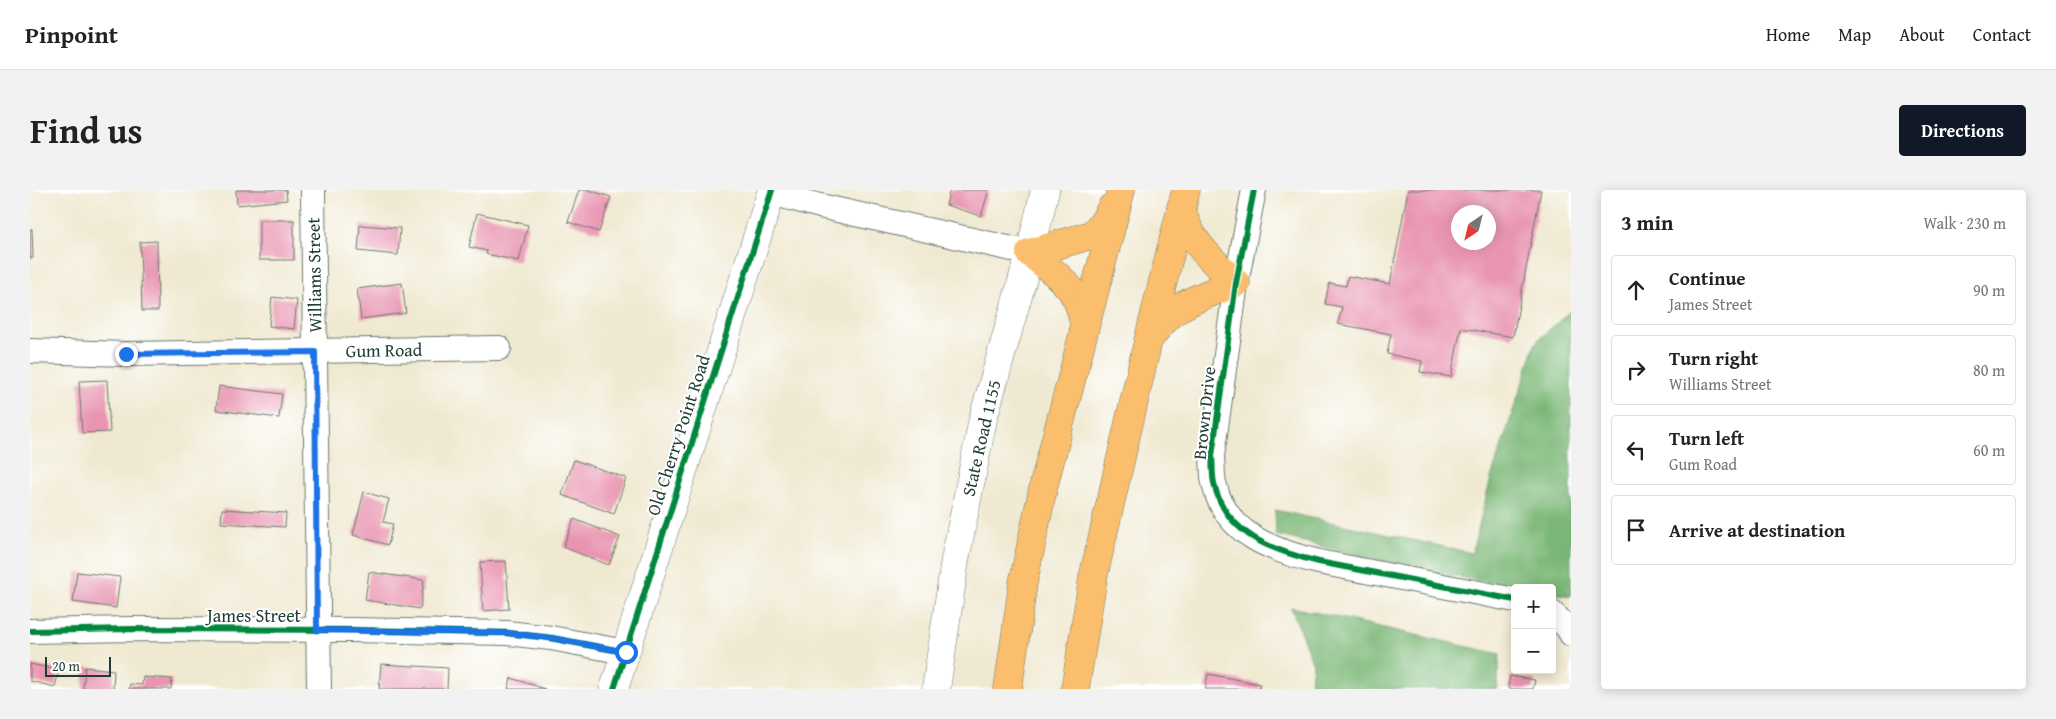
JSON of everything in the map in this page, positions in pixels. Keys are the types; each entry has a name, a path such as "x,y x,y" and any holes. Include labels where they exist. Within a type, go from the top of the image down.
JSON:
{"highway":[{"path":"1030,253 1091,235 1102,224 1120,190"},
{"path":"1008,689 1023,583 1044,484 1120,190"},
{"path":"1148,341 1164,319 1186,302 1236,283 1195,241 1184,220 1183,198"},
{"path":"1076,689 1093,578 1183,198"},
{"path":"1030,253 1068,285 1076,295 1081,308 1084,334"}],"street":[{"name":"Williams Street","path":"313,190 319,689"},
{"name":"State Road 1155","path":"936,689 955,560 983,419 1030,253 1045,190"},
{"name":"Brown Drive","path":"1254,190 1236,283 1212,456 1214,484 1224,508 1240,528 1263,544 1290,555 1511,599"},
{"path":"771,191 820,206 1030,253"},
{"name":"Old Cherry Point Road","path":"614,689 771,191"},
{"name":"Gum Road","path":"30,352 126,354 499,348"},
{"path":"1556,617 1563,622 1571,634"},
{"name":"James Street","path":"30,631 131,629 507,633 551,638 626,652"}],"green space":[{"path":"1571,310 1571,596 1556,594 1556,584 1511,584 1511,586 1415,569 1276,535 1275,510 1472,553 1491,478 1536,342"},
{"path":"1291,607 1500,654 1497,689 1310,689 1313,664"}],"building":[{"path":"236,190 286,190 287,200 237,205"},
{"path":"579,190 589,190 611,197 599,232 568,222"},
{"path":"950,190 989,190 981,216 946,205"},
{"path":"1408,190 1541,190 1513,337 1461,328 1451,377 1420,372 1422,361 1387,354 1391,334 1338,324 1342,307 1325,304 1329,283 1346,286 1348,276 1390,284"},
{"path":"477,213 528,225 519,261 486,254 487,251 469,247"},
{"path":"259,220 294,220 294,260 259,260"},
{"path":"360,225 400,228 398,255 358,251"},
{"path":"30,229 32,229 33,258 30,258"},
{"path":"157,241 158,311 142,311 140,242"},
{"path":"402,283 406,313 361,319 357,289"},
{"path":"272,297 297,300 294,329 269,326"},
{"path":"107,380 110,432 82,433 79,381"},
{"path":"219,386 282,394 279,418 216,410"},
{"path":"574,460 626,478 614,514 562,495"},
{"path":"364,492 389,499 383,522 393,524 388,545 353,535"},
{"path":"222,509 286,513 285,527 221,523"},
{"path":"574,519 620,537 609,565 563,547"},
{"path":"506,561 509,609 483,611 480,562"},
{"path":"77,572 120,577 116,608 73,602"},
{"path":"369,572 424,580 420,609 365,600"},
{"path":"30,664 59,670 55,687 30,681"},
{"path":"381,664 448,668 447,689 379,689"},
{"path":"85,667 114,670 113,689 83,689"},
{"path":"1208,674 1260,684 1259,689 1205,689"},
{"path":"1510,676 1535,680 1533,689 1508,689"},
{"path":"143,677 172,679 171,689 129,689 130,684 142,685"},
{"path":"511,678 545,689 508,689"}],"cycle path":[{"path":"614,689 772,190"},
{"path":"1254,190 1236,283 1212,456 1214,483 1220,501 1229,516 1240,528 1254,538 1269,546 1302,558 1511,599"},
{"path":"30,631 131,629 507,633 551,638 625,652"}],"route":[{"path":"126,354 315,352 317,630 507,633 551,638 626,652"}]}
